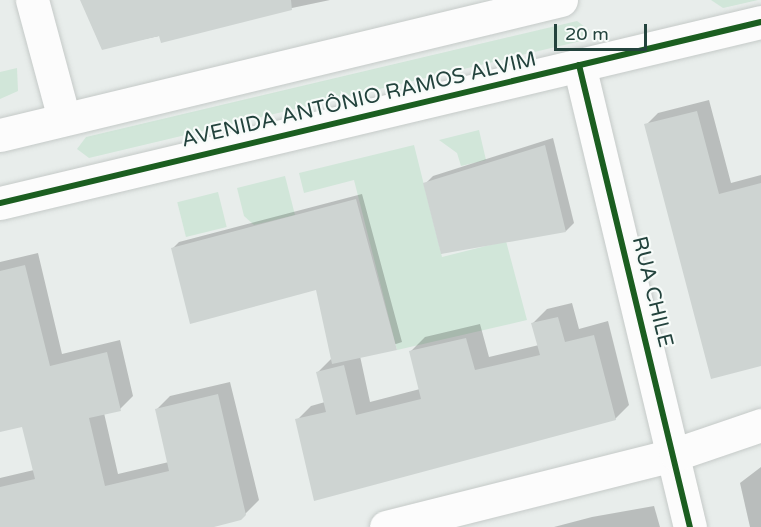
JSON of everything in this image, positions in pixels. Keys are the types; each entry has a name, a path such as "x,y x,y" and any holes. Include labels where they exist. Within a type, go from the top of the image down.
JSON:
{"street":[{"path":"32,0 63,119"},
{"path":"0,135 561,0"},
{"name":"AVENIDA ANTÔNIO RAMOS ALVIM","path":"0,203 761,22"},
{"name":"RUA CHILE","path":"579,65 676,454 690,527"},
{"path":"386,527 676,454 761,426"}],"green space":[{"path":"711,0 758,0 723,8"},
{"path":"577,21 589,30 581,41 89,158 77,149 86,137"},
{"path":"17,68 18,91 0,99 0,72"},
{"path":"479,130 486,160 461,166 457,153 439,140"},
{"path":"414,145 442,257 506,241 527,320 397,350 354,180 304,193 299,173"},
{"path":"285,176 295,215 254,225 244,216 237,188"},
{"path":"218,192 227,227 186,237 177,202"}],"building":[{"path":"80,0 291,0 292,10 161,43 159,36 102,50"},
{"path":"697,111 719,194 761,183 761,366 711,379 644,124"},
{"path":"545,145 566,232 441,254 423,183"},
{"path":"356,199 397,350 332,364 316,290 190,324 171,248"},
{"path":"25,265 50,366 107,352 121,411 89,418 105,486 169,471 155,409 218,394 246,515 241,520 214,527 0,527 0,487 35,479 22,427 0,432 0,271"},
{"path":"558,317 565,342 594,335 616,420 314,501 295,419 326,412 316,372 344,365 356,415 421,399 409,351 466,338 475,370 540,355 531,323"}],"cycle path":[{"path":"0,203 761,22"},
{"path":"579,65 690,527"}]}
